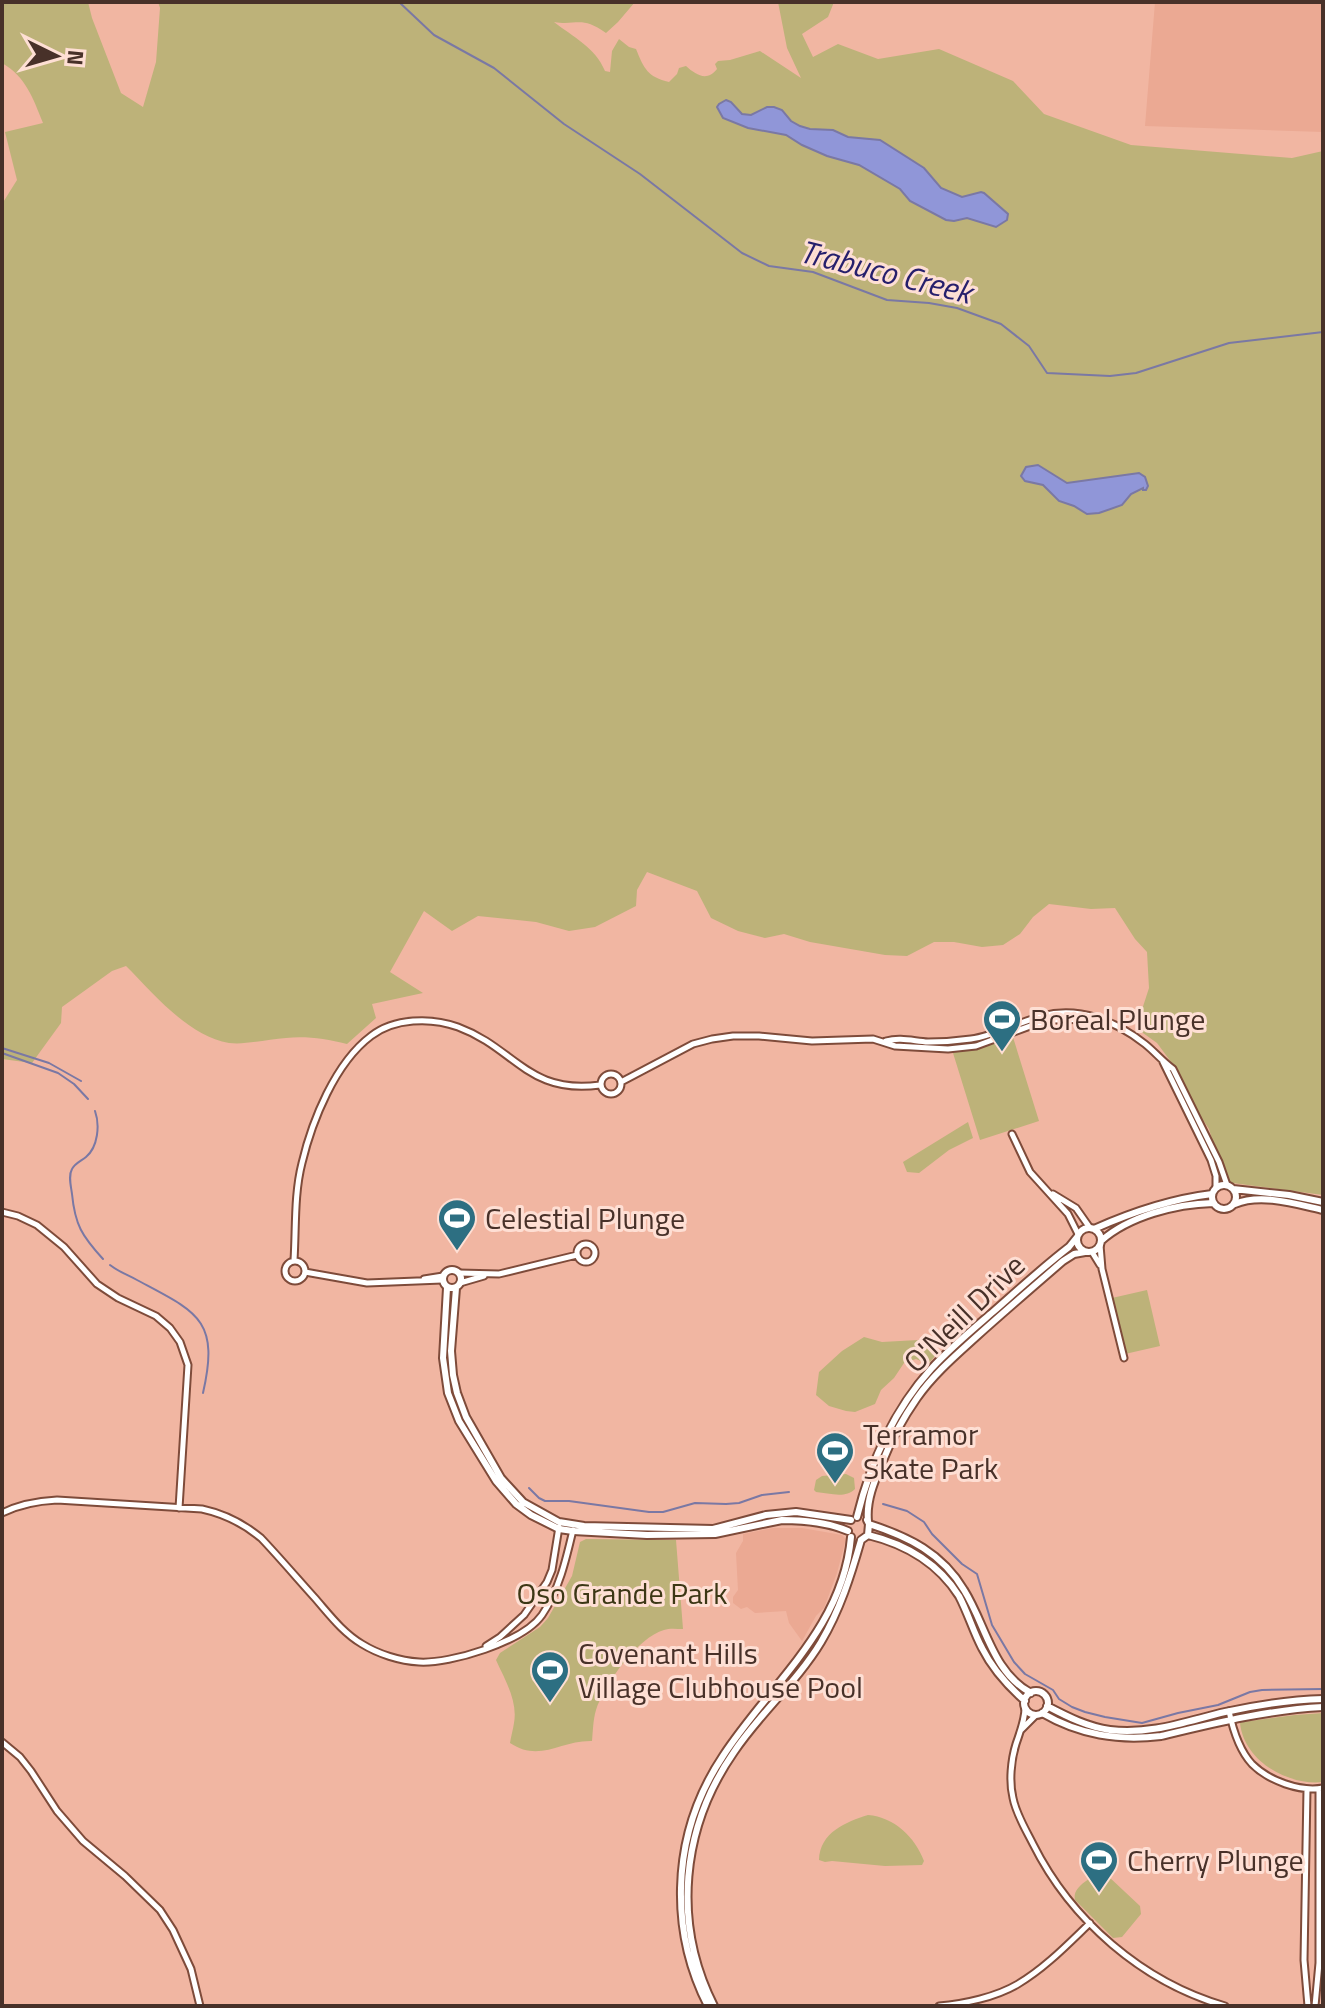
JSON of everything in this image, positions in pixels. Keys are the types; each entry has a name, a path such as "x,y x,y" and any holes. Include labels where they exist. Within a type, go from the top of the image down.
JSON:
{"main road":[{"name":"O'Neill Drive","path":"711,2006 691,1967 680,1910 685,1845 695,1811 708,1780 724,1754 793,1667 831,1607 845,1568 850,1534 848,1525 854,1518 882,1444 908,1399 946,1353 1069,1247 1083,1229 1158,1204 1230,1187 1323,1202"},
{"path":"1230,1187 1237,1196 1235,1204"},
{"path":"1213,1203 1214,1191"},
{"name":"O'Neill Drive","path":"711,2006 690,1937 687,1907 689,1861 702,1808 733,1753 820,1643 838,1610 865,1537 869,1523 869,1500 879,1468 901,1423 924,1389 945,1365 1063,1261 1074,1254 1089,1252 1124,1226 1192,1205 1213,1203 1224,1210 1243,1200 1292,1203 1323,1210"},
{"path":"1092,1228 1100,1234 1101,1243"},
{"path":"1078,1236 1079,1247 1089,1252"},
{"path":"454,1286 442,1278 450,1270 459,1273 454,1286 444,1368 448,1393 459,1421 483,1462 506,1493 531,1515 574,1528 703,1535 782,1520 817,1522 850,1534 904,1547 929,1563 949,1583 966,1611 981,1647 1029,1713 1039,1714 1085,1733 1127,1738 1161,1736 1230,1715 1323,1707"},
{"path":"574,1528 664,1526 713,1529 766,1515 796,1512 863,1518 908,1538 944,1564 969,1598 988,1642 1008,1673 1031,1693 1039,1692 1045,1696 1047,1706"},
{"path":"966,1611 972,1613 984,1640 988,1642"},
{"path":"1025,1705 1031,1693"},
{"path":"1047,1706 1091,1726 1109,1730 1148,1731 1296,1700 1323,1699"},
{"path":"1039,1714 1047,1706"}],"street":[{"path":"600,1085 606,1093 612,1094 618,1091 621,1082 693,1044 712,1039 759,1036 812,1041 885,1041 896,1038 946,1042 979,1038 1044,1015 1064,1012 1087,1014 1133,1035 1173,1069 1230,1187"},
{"path":"294,1260 301,1165 313,1125 344,1066 371,1036 396,1024 440,1022 460,1028 484,1041 528,1073 547,1081 566,1086 600,1085"},
{"path":"1162,1061 1211,1160 1216,1176 1214,1191"},
{"path":"600,1085 602,1078 611,1074 621,1082"},
{"path":"1012,1134 1030,1172 1068,1214 1078,1236"},
{"path":"1048,1192 1076,1208 1092,1228"},
{"path":"2,1212 37,1225 64,1247 97,1284 156,1316 180,1342 188,1365 179,1508"},
{"path":"1101,1243 1102,1269 1124,1358"},
{"path":"1089,1252 1102,1269"},
{"path":"459,1273 499,1274 577,1255"},
{"path":"294,1260 302,1263 305,1272 298,1281 287,1277 285,1271 286,1265 294,1260"},
{"path":"305,1272 367,1283 442,1278"},
{"path":"454,1286 489,1275"},
{"path":"2,1513 35,1502 57,1500 221,1513 245,1525 280,1558 341,1628 365,1646 383,1654 420,1662 464,1657 482,1649 524,1615 552,1570 559,1525"},
{"path":"482,1649 498,1645 541,1617 557,1589 574,1528"},
{"path":"524,1615 535,1623"},
{"path":"1025,1705 1011,1774 1013,1799 1046,1869 1090,1923 1117,1949 1184,1990 1225,2006"},
{"path":"1020,1731 1039,1714"},
{"path":"1230,1715 1238,1743 1253,1765 1278,1780 1307,1789 1321,1789 1319,1963 1315,2006"},
{"path":"2,1742 20,1757 51,1804 83,1841 160,1910 191,1969 200,2006"},
{"path":"1307,1789 1304,1960 1308,2006"},
{"path":"939,2006 972,2000 1016,1985 1055,1956 1090,1923"}],"shaded area":[{"path":"1155,2 1323,2 1323,132 1145,126"},
{"path":"773,1528 802,1528 842,1535 846,1539 824,1608 802,1641 789,1623 786,1611 755,1613 733,1603 738,1590 736,1553 743,1541 743,1534"}],"green space":[{"path":"2,2 88,2 121,93 143,107 156,62 158,2 635,2 606,33 591,24 554,22 589,49 605,71 610,72 612,51 619,39 636,49 651,75 669,82 679,68 686,66 705,76 717,69 715,64 718,61 760,51 801,78 787,48 778,2 834,2 828,17 802,34 813,57 838,44 878,59 939,49 1013,81 1044,114 1131,145 1292,158 1323,151 1323,1195 1225,1182 1209,1129 1191,1102 1177,1070 1157,1043 1136,1028 1149,988 1147,952 1115,908 1091,909 1049,904 1033,917 1020,934 1003,945 982,947 934,942 907,956 885,955 810,942 784,934 765,938 738,931 711,918 697,891 647,872 637,890 636,906 595,927 569,931 536,922 478,916 452,931 424,911 390,972 423,993 372,1004 376,1018 347,1044 301,1037 250,1043 214,1039 186,1023 126,966 112,971 62,1007 61,1023 32,1063 2,1059 2,204 17,180 5,132 43,123 23,82 2,63"},
{"path":"1012,1034 1039,1121 980,1140 953,1053"},
{"path":"968,1122 973,1138 949,1150 919,1173 907,1172 903,1162"},
{"path":"1147,1290 1160,1346 1125,1354 1112,1298"},
{"path":"864,1337 882,1342 918,1340 936,1355 928,1364 916,1359 904,1363 881,1390 875,1404 855,1412 829,1406 816,1395 819,1372 842,1351"},
{"name":"Terramor Skate Park","path":"846,1474 854,1478 855,1489 847,1494 814,1490 816,1480 822,1476"},
{"name":"Oso Grande Park","path":"586,1539 676,1540 683,1629 666,1629 654,1634 623,1663 596,1710 592,1741 541,1751 521,1749 510,1743 514,1707 496,1660 500,1653 540,1627 548,1618 572,1576 580,1542"},
{"path":"1323,1713 1323,1782 1296,1780 1270,1768 1250,1749 1240,1723 1295,1715"},
{"path":"868,1815 895,1824 909,1836 920,1852 924,1861 922,1865 885,1866 819,1860 820,1850 829,1835 843,1825"},
{"path":"1101,1871 1106,1871 1140,1906 1141,1914 1122,1937 1113,1938 1075,1900 1079,1887"}],"water":[{"path":"726,100 742,114 751,115 774,107 800,126 833,130 848,137 880,140 924,168 941,188 962,197 984,193 1008,214 1007,220 996,227 967,218 946,220 910,201 900,189 859,165 827,156 786,135 748,128 723,118 717,107"},
{"path":"1038,465 1067,483 1139,473 1145,477 1148,486 1146,490 1143,488 1131,494 1122,505 1087,514 1059,501 1043,485 1025,481 1021,476 1026,467"}],"waterway":[{"name":"Trabuco Creek","path":"399,2 434,35 494,68 564,124 640,174 742,253 769,266 813,272 887,300 957,308 1001,324 1029,346 1047,373 1110,376 1136,373 1229,343 1323,332"},
{"path":"2,1048 49,1063 81,1081"},
{"path":"2,1053 58,1073 88,1099"},
{"path":"95,1111 98,1129 95,1142 90,1153 73,1167 70,1181 78,1222 103,1259"},
{"path":"110,1265 175,1301 199,1321 208,1349 203,1393"},
{"path":"529,1488 545,1501 569,1501 649,1512 663,1512 695,1503 739,1503 762,1495 789,1492"},
{"path":"883,1504 907,1511 924,1522 962,1564 977,1574 992,1625 1014,1662 1025,1674 1053,1690 1059,1699 1072,1707 1142,1723 1218,1705 1250,1692 1323,1689"}],"place":[{"name":"Boreal Plunge","path":"1002,1053"},
{"name":"Celestial Plunge","path":"457,1252"},
{"name":"Terramor Skate Park","path":"835,1485"},
{"name":"Covenant Hills Village Clubhouse Pool","path":"550,1704"},
{"name":"Cherry Plunge","path":"1099,1894"}]}
